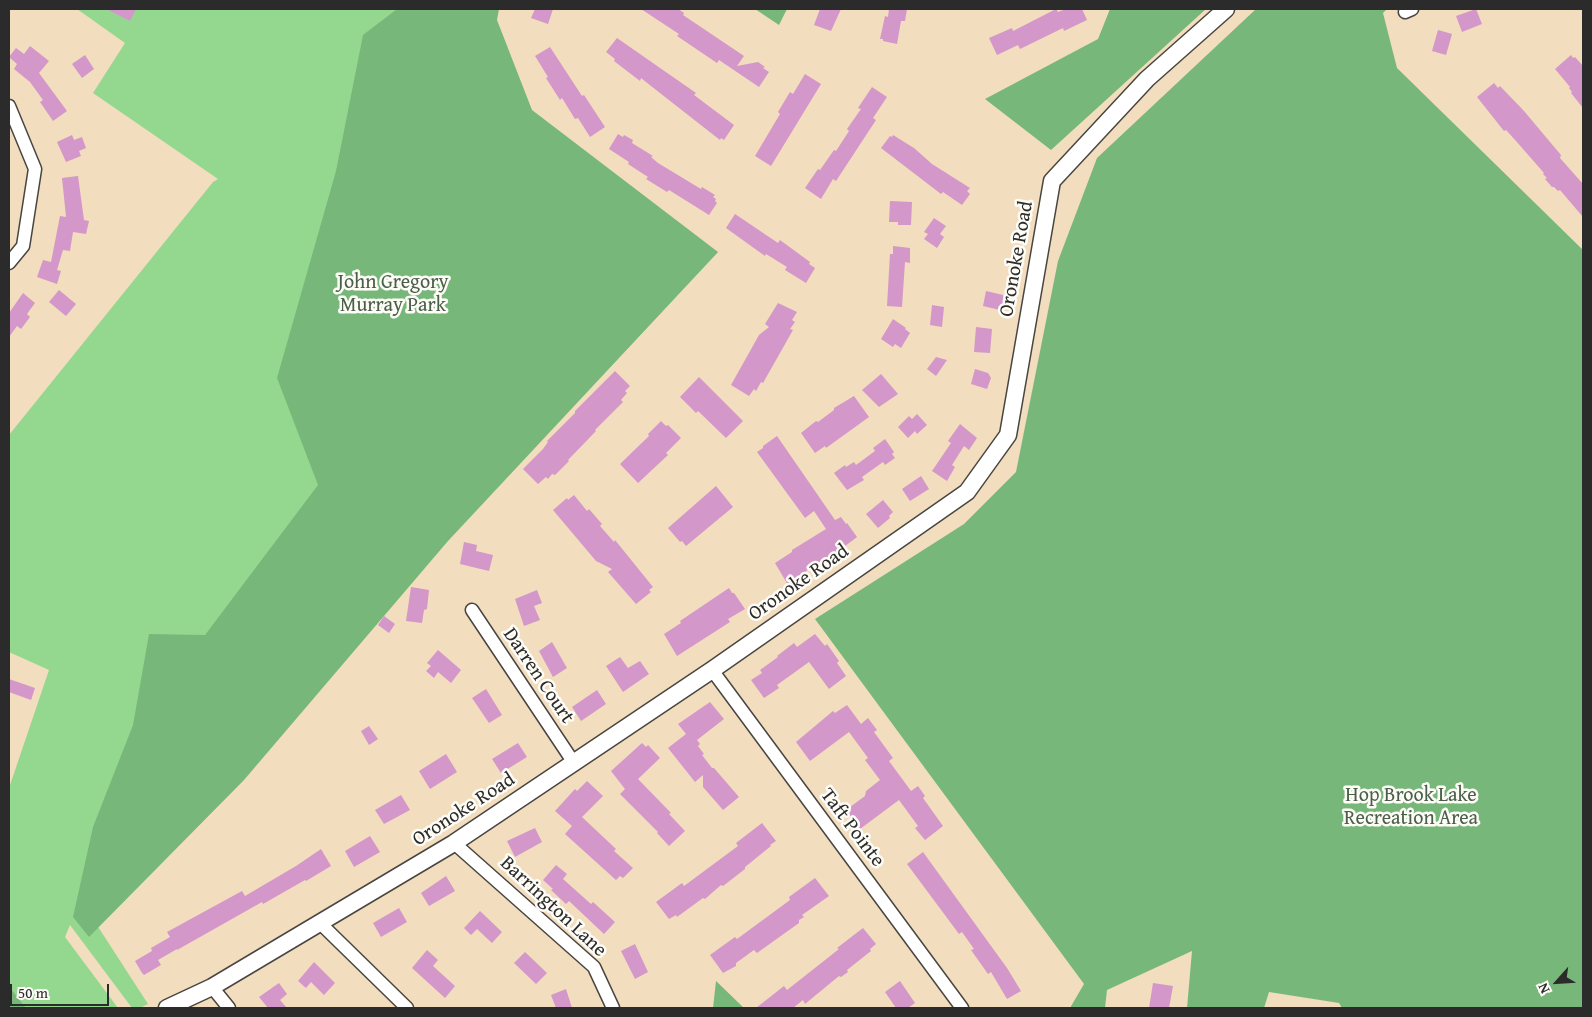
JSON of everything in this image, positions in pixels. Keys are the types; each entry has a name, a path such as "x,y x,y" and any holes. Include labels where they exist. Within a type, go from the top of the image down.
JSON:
{"street":[{"name":"Oronoke Road","path":"167,1008 212,988 454,843 712,670 966,492 1008,435 1052,181 1147,79 1226,9"},
{"path":"9,106 35,169 23,246 9,263"},
{"name":"Darren Court","path":"472,610 574,763"},
{"name":"Taft Pointe","path":"712,670 962,1008"},
{"name":"Barrington Lane","path":"454,843 594,968 612,1008"},
{"path":"320,923 407,1008"},
{"path":"212,988 229,1008"}],"green space":[{"name":"John Gregory Murray Park","path":"77,9 487,9 418,62 718,252 93,919 148,1004 140,1008 132,1008 70,925 65,937 118,1008 26,1008 9,986 9,788 49,670 9,652 9,435 213,182 218,179 93,93 125,43"},
{"path":"397,9 499,9 497,20 532,110 718,252 448,541 244,780 89,937 73,917 93,827 133,725 149,634 205,635 318,485 277,378 336,171 363,35"},
{"path":"755,9 787,9 779,25"},
{"path":"1110,9 1206,9 1051,150 985,99 1098,39"},
{"name":"Hop Brook Lake Recreation Area","path":"1256,9 1387,9 1383,13 1397,68 1583,250 1583,1008 1342,1008 1339,1003 1269,992 1264,1008 1187,1008 1192,951 1107,990 1105,1008 1070,1008 1084,984 815,619 964,524 1016,472 1058,261 1097,158"},
{"path":"716,981 744,1008 713,1008"},
{"path":"9,986 26,1008 9,1008"}],"building":[{"path":"106,9 136,9 130,21"},
{"path":"535,9 553,9 548,24 531,18"},
{"path":"641,9 678,9 684,13 683,15 744,56 737,66 758,62 769,72 759,87 719,60 717,63 677,36 679,34"},
{"path":"820,9 841,9 831,31 814,25"},
{"path":"889,9 907,9 905,21 901,21 897,44 880,39 885,16 888,17"},
{"path":"1056,9 1058,12 1066,9 1082,9 1087,20 1064,31 1063,28 1020,49 1018,45 997,55 989,38 1012,28 1013,31"},
{"path":"1476,9 1482,24 1462,32 1456,16"},
{"path":"1438,30 1452,34 1446,55 1432,51"},
{"path":"617,38 696,93 694,95 734,125 724,140 721,138 720,140 641,78 640,81 614,61 615,59 606,52"},
{"path":"30,46 49,61 39,73 67,111 53,121 40,102 43,100 30,82 14,69 17,64 9,57 16,48 24,54"},
{"path":"550,47 605,127 590,137 578,118 575,119 562,98 560,100 535,56"},
{"path":"85,55 94,69 82,78 72,64"},
{"path":"1571,55 1583,66 1583,108 1571,93 1570,87 1555,69"},
{"path":"805,74 821,84 771,166 755,156 780,114 778,112 790,92 793,94"},
{"path":"1494,83 1498,88 1500,86 1524,111 1561,155 1560,158 1583,184 1583,217 1560,190 1558,191 1552,187 1545,179 1547,178 1544,173 1506,130 1504,131 1477,97"},
{"path":"872,87 887,97 873,118 876,120 836,181 833,179 821,199 805,188 818,169 820,170 834,150 836,151 849,131 847,129 861,109 858,108"},
{"path":"618,134 633,140 632,143 653,156 651,157 658,163 701,189 702,187 715,195 713,197 717,203 709,215 669,190 667,192 646,179 648,177 609,149"},
{"path":"72,135 74,140 82,137 86,148 79,151 81,156 66,162 57,142"},
{"path":"893,135 914,148 932,164 970,188 967,191 970,194 962,205 943,192 941,194 881,148 890,136 892,137"},
{"path":"78,176 84,220 89,221 86,234 73,232 70,251 63,250 57,270 61,271 57,284 37,277 43,260 51,262 60,216 66,217 62,178"},
{"path":"890,201 912,202 911,225 898,225 898,222 889,222"},
{"path":"735,214 778,243 780,240 810,262 809,264 815,268 806,283 785,270 787,267 766,254 765,256 726,228"},
{"path":"934,218 946,226 940,234 944,237 937,248 924,239 928,234 924,232"},
{"path":"893,246 910,248 910,263 905,262 902,307 887,306 890,254 893,254"},
{"path":"59,290 76,304 66,316 49,302"},
{"path":"986,291 1007,297 1004,311 983,306"},
{"path":"23,293 35,303 27,314 30,317 21,329 17,326 9,337 9,313"},
{"path":"778,303 797,312 792,320 795,322 790,329 793,330 763,383 761,382 756,391 754,389 749,396 731,385 759,335 769,327 765,324"},
{"path":"932,305 944,307 942,327 930,325"},
{"path":"893,319 910,333 901,348 895,344 893,347 881,339"},
{"path":"976,327 992,329 990,353 974,352"},
{"path":"936,357 947,360 936,376 927,369"},
{"path":"975,369 988,373 991,378 987,389 971,384"},
{"path":"615,371 630,386 625,391 627,393 621,400 623,402 555,475 552,474 548,479 546,477 538,484 523,469 543,449 547,441 575,411"},
{"path":"881,374 898,394 879,407 862,390"},
{"path":"699,377 743,421 726,438 698,411 696,413 680,397"},
{"path":"854,396 869,417 826,448 825,446 815,453 801,433 834,410 834,408"},
{"path":"917,414 927,425 917,434 915,431 908,438 898,427 909,416 912,419"},
{"path":"661,421 681,438 666,453 668,455 638,483 620,464 649,436 648,434"},
{"path":"960,424 977,438 969,450 964,446 952,465 955,467 947,481 932,471 951,443 948,441"},
{"path":"777,436 835,520 841,517 857,537 824,562 821,561 806,571 806,574 788,585 775,563 826,529 814,511 805,518 757,452"},
{"path":"885,439 894,452 892,454 895,458 885,465 883,462 862,477 864,480 847,490 834,473 845,465 846,467 854,462 856,465 875,451 873,448"},
{"path":"921,476 929,489 910,501 902,489"},
{"path":"716,486 733,507 686,546 668,528"},
{"path":"574,495 587,511 589,509 602,524 600,526 614,542 615,540 653,587 649,590 651,592 636,604 608,572 612,569 596,561 553,510 567,498 568,500"},
{"path":"883,500 893,512 889,516 890,518 878,528 866,514"},
{"path":"464,542 477,545 476,551 493,555 489,571 460,564"},
{"path":"411,587 429,590 427,609 424,610 422,623 406,621"},
{"path":"729,588 745,609 728,619 730,622 677,656 664,634"},
{"path":"537,590 542,603 534,606 540,620 524,626 515,599"},
{"path":"384,616 395,624 389,633 378,625"},
{"path":"815,634 825,646 827,644 839,661 837,663 846,676 829,689 809,662 777,685 779,688 764,698 751,680 762,673 760,670 794,643 797,647"},
{"path":"552,642 567,668 553,677 539,651"},
{"path":"438,650 461,670 451,683 438,672 434,678 426,671 431,666 427,663"},
{"path":"620,657 628,668 640,661 649,674 623,692 606,666"},
{"path":"9,679 35,688 31,700 9,692"},
{"path":"486,689 502,715 489,723 472,698"},
{"path":"597,690 606,704 581,721 572,707"},
{"path":"710,702 724,719 697,740 700,744 698,746 704,754 702,755 739,797 723,810 703,787 703,775 695,782 668,748 686,734 678,724"},
{"path":"847,705 861,724 868,718 877,730 874,732 893,758 889,761 911,791 918,786 925,796 923,798 943,826 925,840 915,828 918,826 899,800 860,829 846,810 865,796 866,791 880,780 865,760 868,758 849,732 810,761 796,742 833,711 835,713"},
{"path":"369,726 378,739 369,745 361,731"},
{"path":"518,743 527,757 501,773 492,759"},
{"path":"642,743 646,747 648,745 660,758 638,779 671,813 669,814 685,831 669,846 658,832 620,794 625,789 611,771"},
{"path":"446,754 457,772 430,789 419,771"},
{"path":"587,781 603,796 582,817 633,868 623,878 620,876 616,880 565,834 572,826 555,811 575,789 577,791"},
{"path":"401,795 410,810 384,824 375,810"},
{"path":"762,823 776,841 723,886 721,885 705,899 703,898 677,917 676,915 669,919 656,902 682,883 684,886 738,846 736,843"},
{"path":"535,828 542,842 515,857 507,841"},
{"path":"370,836 380,852 354,867 345,851"},
{"path":"321,849 331,866 177,949 158,960 161,965 144,975 142,973 135,961 152,951 151,948 170,937 167,932 242,891 245,896"},
{"path":"923,852 1007,968 1021,991 1007,999 991,972 988,974 971,950 974,949 962,932 959,934 907,864"},
{"path":"556,865 567,874 563,879 615,922 604,934 569,901 566,904 543,880"},
{"path":"446,876 455,891 429,906 421,893"},
{"path":"815,878 829,896 802,915 804,917 799,920 799,923 757,953 754,950 736,963 736,966 723,973 710,955 735,937 737,939 790,900 789,897"},
{"path":"399,908 407,922 381,937 373,923"},
{"path":"480,911 502,932 492,943 477,929 471,935 464,928"},
{"path":"863,928 876,944 870,949 871,951 847,970 848,972 841,977 839,976 805,1004 803,1000 793,1008 756,1008 784,986 787,990"},
{"path":"635,944 648,972 635,979 621,951"},
{"path":"427,950 438,960 433,966 455,986 445,998 412,968"},
{"path":"525,952 547,973 536,984 514,963"},
{"path":"314,962 335,983 324,995 311,982 306,988 298,981"},
{"path":"900,981 915,1003 908,1008 896,1008 885,992"},
{"path":"279,983 287,994 280,1000 287,1008 268,1008 259,997"},
{"path":"1153,983 1173,986 1169,1008 1149,1008"},
{"path":"566,989 572,1008 556,1008 551,995"}]}
